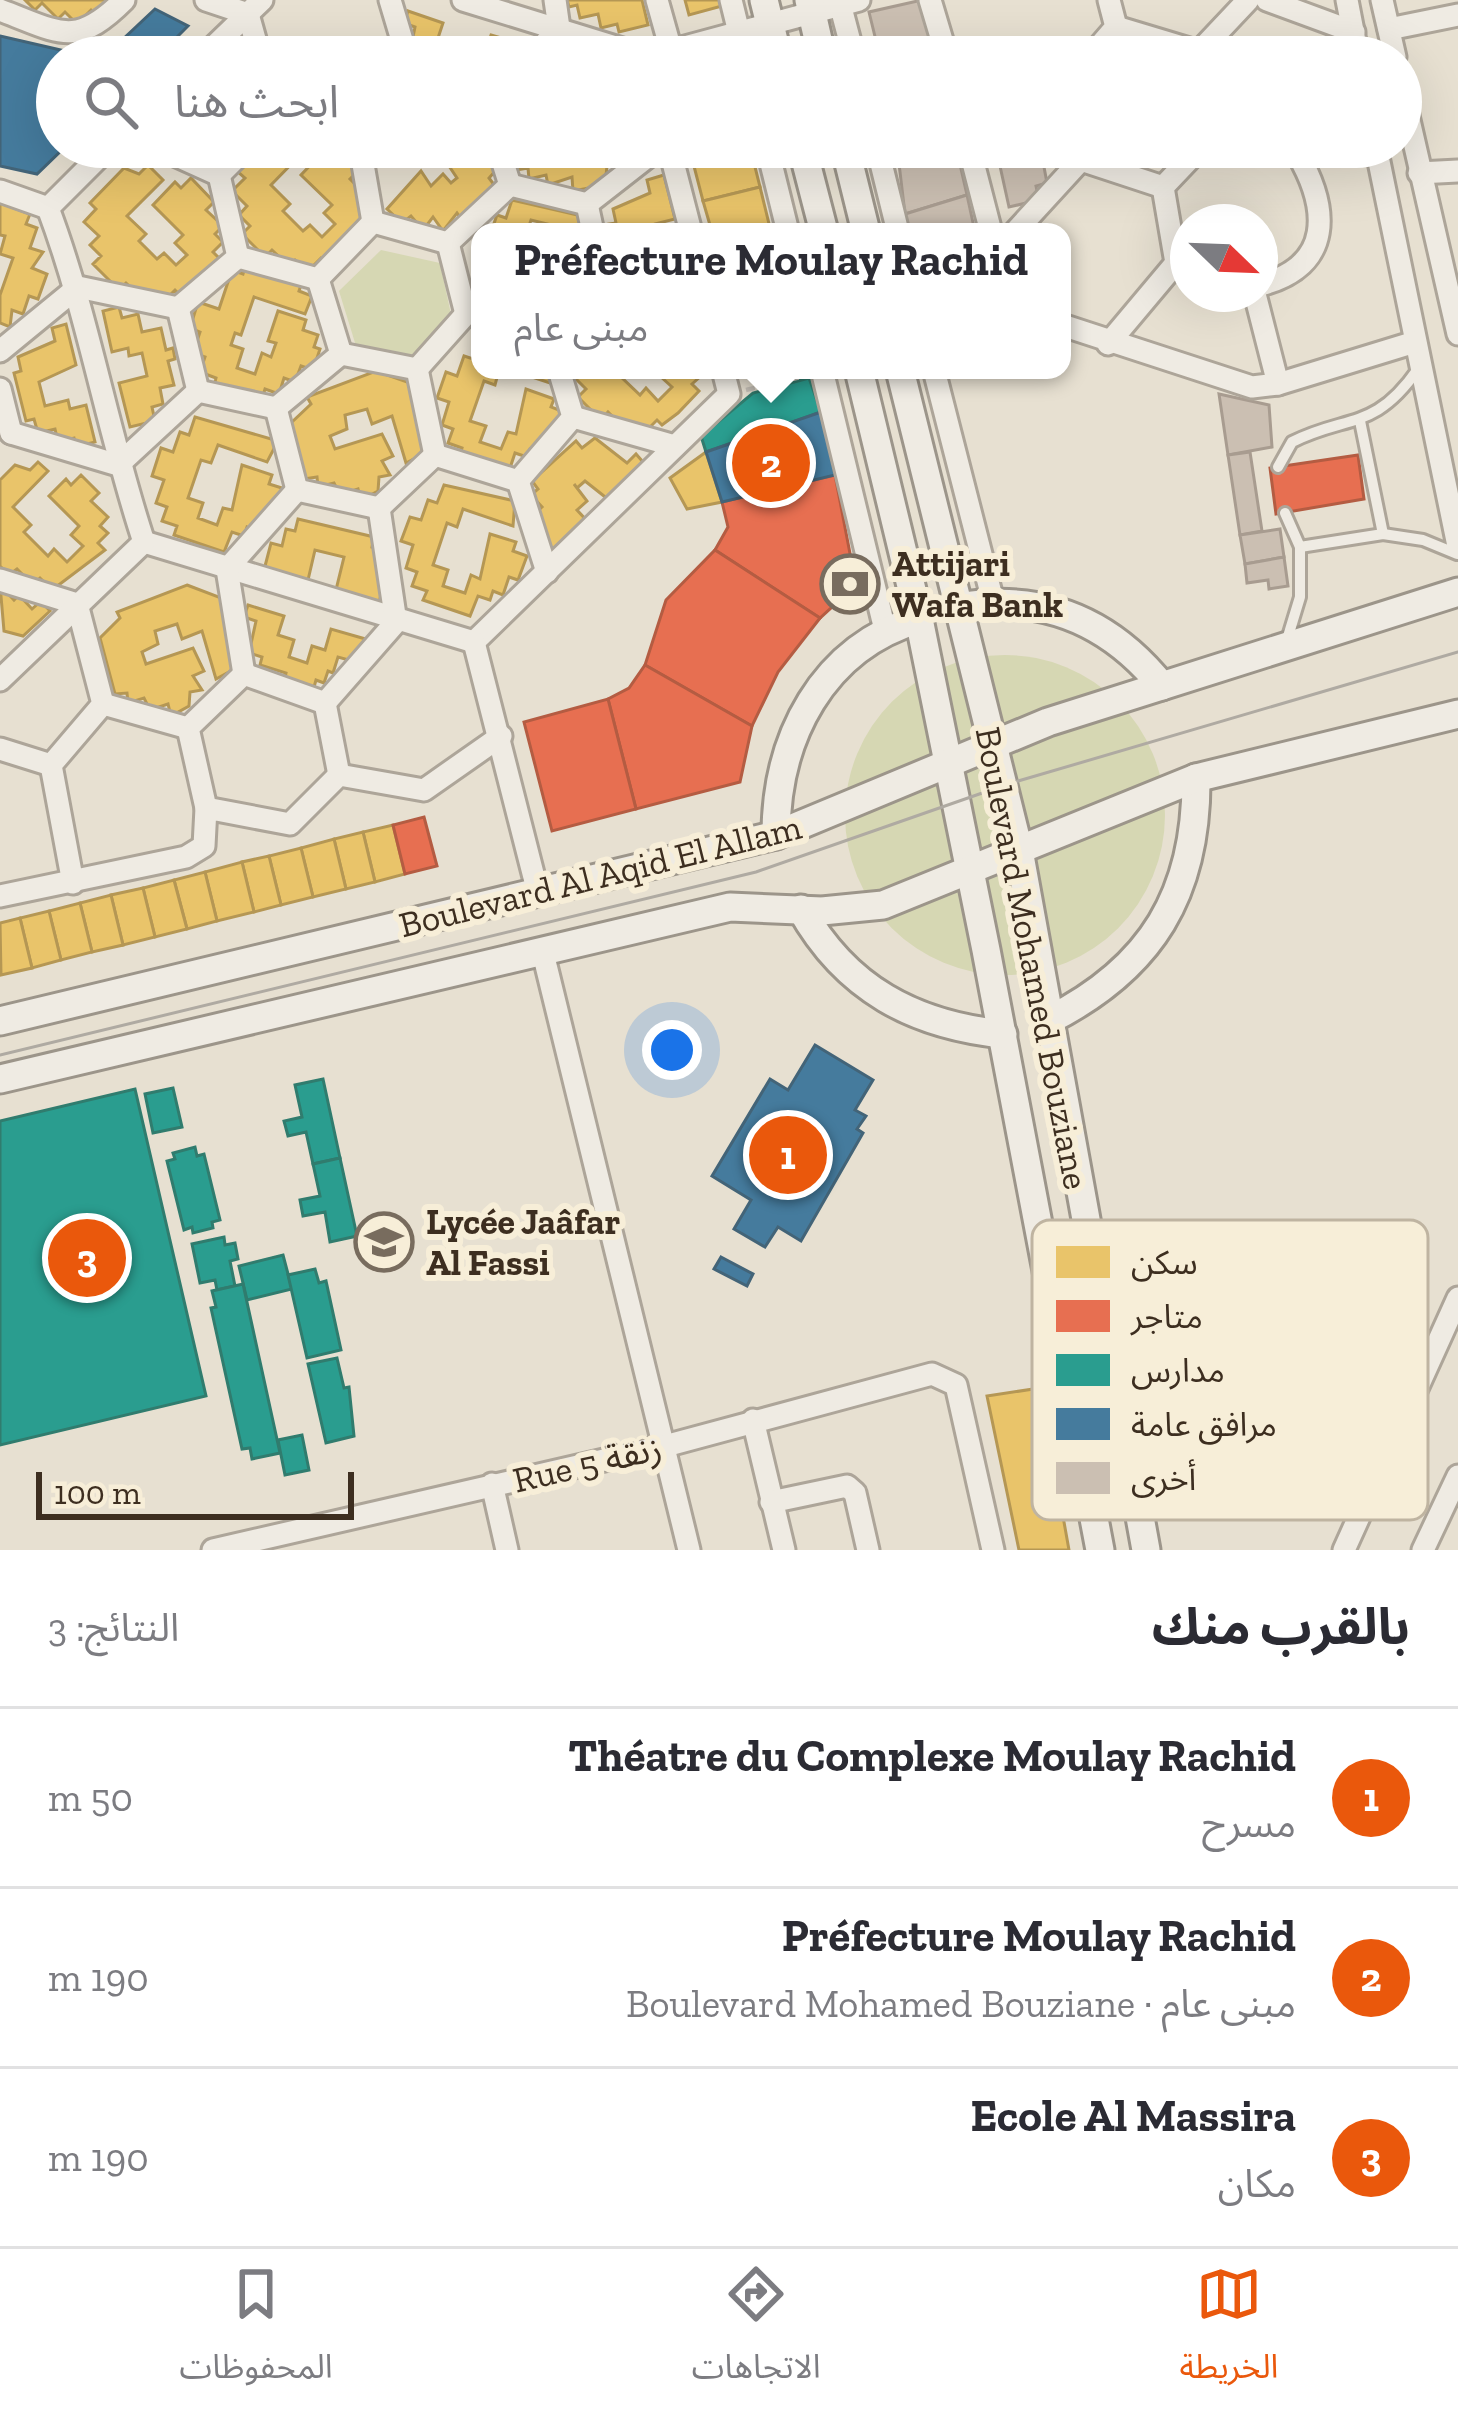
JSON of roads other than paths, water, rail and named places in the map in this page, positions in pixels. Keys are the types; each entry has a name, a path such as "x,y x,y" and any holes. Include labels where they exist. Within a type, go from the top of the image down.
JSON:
{"main road":[{"path":"810,6 817,36"},
{"path":"807,168 822,223"},
{"path":"850,168 864,223"},
{"name":"Boulevard Mohamed Bouziane","path":"861,379 919,620 1039,1220"},
{"name":"Boulevard Mohamed Bouziane","path":"902,379 1019,850 1086,1220"},
{"name":"Boulevard Al Aqid El Allam","path":"0,1021 776,835 992,743 1458,592"},
{"path":"958,607 993,601 1048,607 1101,628 1162,686"},
{"path":"776,835 782,765 801,717 830,674 884,630 919,620"},
{"name":"Boulevard Al Aqid El Allam","path":"0,1078 730,908 883,904 1196,778 1458,714"},
{"path":"1049,1020 1119,976 1164,921 1191,859 1196,778"},
{"path":"802,909 820,942 870,991 932,1022 1004,1034"},
{"name":"Boulevard Mohamed Bouziane","path":"1094,1520 1100,1550"},
{"name":"Boulevard Mohamed Bouziane","path":"1141,1520 1147,1550"}],"street":[{"path":"0,10 81,33 98,27 124,0"},
{"path":"206,0 255,7"},
{"path":"390,0 401,36"},
{"path":"463,0 584,36"},
{"path":"555,0 559,28"},
{"path":"657,0 667,36"},
{"path":"731,0 740,36"},
{"path":"930,0 941,36"},
{"path":"1109,0 1116,27"},
{"path":"1216,36 1248,0"},
{"path":"1267,0 1354,32"},
{"path":"1346,0 1355,36"},
{"path":"1382,0 1390,36"},
{"path":"724,36 739,32 767,12 846,2 851,36"},
{"path":"225,36 255,7"},
{"path":"1389,29 1458,15"},
{"path":"1116,27 1144,36"},
{"path":"1108,36 1116,27"},
{"path":"552,36 559,28"},
{"path":"48,208 88,168"},
{"path":"204,168 219,175"},
{"path":"219,175 226,168"},
{"path":"364,168 373,222"},
{"path":"504,168 509,185"},
{"path":"587,204 636,168"},
{"path":"671,168 688,223"},
{"path":"772,168 786,223"},
{"path":"882,168 896,223"},
{"path":"974,168 989,223"},
{"path":"1022,223 1068,168"},
{"path":"1115,168 1163,187"},
{"path":"1163,187 1181,168"},
{"path":"1278,279 1291,274 1317,237 1321,202 1303,168"},
{"path":"1380,168 1458,550"},
{"path":"1418,168 1458,334"},
{"path":"1419,173 1458,171"},
{"path":"219,175 238,257"},
{"path":"448,243 509,185"},
{"path":"509,185 587,204"},
{"path":"1163,187 1170,215"},
{"path":"0,191 48,208 78,286 118,465 144,542"},
{"path":"587,204 591,223"},
{"path":"373,222 448,243"},
{"path":"317,279 373,222"},
{"path":"448,243 471,310"},
{"path":"238,257 317,279"},
{"path":"178,308 238,257"},
{"path":"1108,344 1170,277"},
{"path":"317,279 340,354"},
{"path":"78,286 178,308"},
{"path":"0,351 78,286"},
{"path":"178,308 198,391"},
{"path":"1260,312 1278,384"},
{"path":"417,369 471,318"},
{"path":"1071,329 1242,386 1278,384 1415,342"},
{"path":"340,354 417,369"},
{"path":"276,407 340,354"},
{"path":"417,369 435,455"},
{"path":"562,379 573,417"},
{"path":"474,642 729,394 725,379"},
{"path":"824,379 884,630"},
{"path":"936,379 993,601"},
{"path":"0,389 6,439 118,465"},
{"path":"118,465 198,391"},
{"path":"198,391 276,407"},
{"path":"276,407 297,490"},
{"path":"518,481 573,417"},
{"path":"573,417 675,446"},
{"path":"435,455 518,481"},
{"path":"380,508 435,455"},
{"path":"518,481 547,572"},
{"path":"297,490 380,508"},
{"path":"227,569 297,490"},
{"path":"325,703 396,622 380,508"},
{"path":"144,542 474,642"},
{"path":"0,680 144,542"},
{"path":"227,569 244,674"},
{"path":"0,580 76,604"},
{"path":"76,604 103,704"},
{"path":"474,642 538,893"},
{"path":"244,674 325,703"},
{"path":"188,728 244,674"},
{"path":"325,703 339,775"},
{"path":"103,704 188,728"},
{"path":"51,765 103,704"},
{"path":"0,896 199,851 208,826 188,728"},
{"path":"339,775 417,792 500,736"},
{"path":"0,749 51,765"},
{"path":"51,765 73,883"},
{"path":"206,808 290,824 339,775"},
{"path":"543,953 689,1550"},
{"path":"1428,1364 1458,1298"},
{"name":"Rue 5 زنقة","path":"214,1550 665,1446 932,1374 956,1385 993,1550"},
{"path":"753,1420 784,1550"},
{"path":"1424,1550 1458,1476"},
{"path":"492,1484 507,1550"},
{"path":"771,1502 847,1486 855,1492 868,1550"},
{"path":"1343,1550 1357,1520"}],"lane":[{"path":"1278,467 1292,442 1360,421 1394,398 1420,367"},
{"path":"1360,421 1383,534"},
{"path":"1284,647 1300,596 1300,547 1285,513"},
{"path":"1300,547 1383,534 1458,550"}],"tram line":[{"path":"0,1055 756,872 1008,784 1458,652"}],"place":[{"name":"Préfecture Moulay Rachid","path":"771,463"},
{"name":"Attijari Wafa Bank","path":"850,584"},
{"name":"Théatre du Complexe Moulay Rachid","path":"788,1155"},
{"name":"Lycée Jaâfar Al Fassi","path":"384,1242"},
{"name":"Ecole Al Massira","path":"87,1258"}]}
